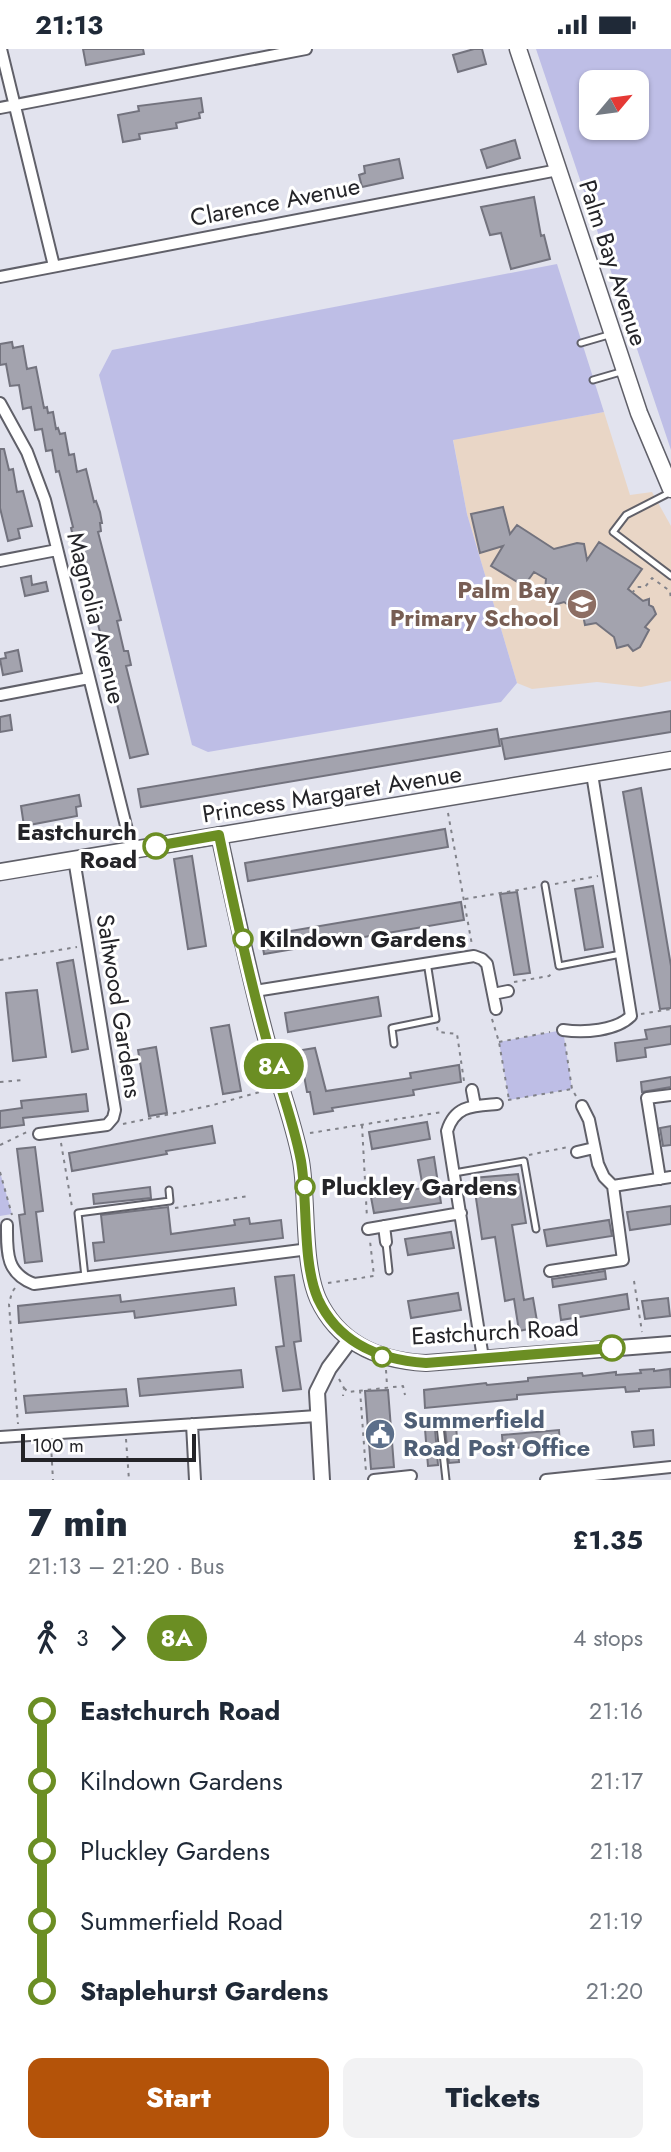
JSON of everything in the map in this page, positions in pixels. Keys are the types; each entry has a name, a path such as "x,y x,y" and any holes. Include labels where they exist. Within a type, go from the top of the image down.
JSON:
{"main road":[{"name":"Palm Bay Avenue","path":"518,49 624,371 657,461 671,490"},
{"name":"Princess Margaret Avenue","path":"0,871 671,760"}],"street":[{"path":"1,49 54,266"},
{"path":"0,108 306,49"},
{"name":"Clarence Avenue","path":"0,277 558,170"},
{"name":"Magnolia Avenue","path":"0,403 3,416 27,452 37,478 132,850"},
{"path":"0,561 57,550"},
{"path":"0,695 89,678"},
{"path":"563,1030 578,1032 623,1024 631,1016 592,774"},
{"name":"Eastchurch Road","path":"219,835 255,991 295,1135 305,1187 312,1276 318,1299 332,1320 350,1339 369,1351 387,1359 426,1363 671,1344"},
{"name":"Saltwood Gardens","path":"39,1135 107,1125 113,1118 114,1101 74,859"},
{"path":"255,991 474,956 486,964 496,1009"},
{"path":"493,990 508,991"},
{"path":"472,1090 475,1106"},
{"path":"613,1186 665,1178 647,1098 671,1095"},
{"path":"483,1358 447,1131 456,1113 475,1106 497,1104"},
{"path":"550,1271 623,1260 613,1186 604,1177 594,1148 589,1120 582,1106"},
{"path":"577,1152 594,1148"},
{"path":"368,1229 461,1213"},
{"path":"7,1224 4,1249 12,1268 22,1279 34,1284 309,1249"},
{"path":"384,1226 386,1242"},
{"path":"322,1480 317,1392 350,1339"},
{"path":"0,1437 317,1416"},
{"path":"192,1424 195,1480"},
{"path":"546,1480 671,1467"},
{"path":"374,1480 411,1476"}],"lane":[{"path":"582,343 612,333"},
{"path":"593,380 624,371"},
{"path":"671,490 626,515 614,532 671,576"},
{"path":"545,885 559,966 621,954"},
{"path":"394,1044 392,1028 436,1019 427,962"},
{"path":"454,1173 524,1161 536,1229"},
{"path":"85,1277 78,1213 170,1201 169,1189"},
{"path":"386,1242 389,1271"},
{"path":"440,1426 446,1480"}],"path":[{"path":"632,593 637,587 645,587 652,578 670,591 671,600"},
{"path":"445,799 474,956"},
{"path":"0,960 89,945"},
{"path":"493,990 550,976 559,966"},
{"path":"496,1009 489,1011 499,1042 509,1100 572,1089"},
{"path":"631,1016 671,1009"},
{"path":"436,1019 438,1032 457,1034 466,1089 472,1090"},
{"path":"499,1042 563,1030 572,1089 582,1106"},
{"path":"0,1082 23,1080"},
{"path":"113,1118 124,1125 281,1086"},
{"path":"295,1135 435,1112 456,1113"},
{"path":"0,1145 37,1127 39,1135"},
{"path":"60,1132 71,1206 78,1213"},
{"path":"524,1161 530,1154 573,1146 577,1152"},
{"path":"0,1172 12,1214 7,1224"},
{"path":"170,1201 174,1208 248,1196"},
{"path":"18,1436 9,1304 12,1292 22,1279"},
{"path":"634,1281 645,1345"},
{"path":"387,1359 387,1387"},
{"path":"329,1369 348,1392 403,1386 405,1395"},
{"path":"342,1396 344,1388"},
{"path":"360,1389 367,1480"},
{"path":"125,1429 129,1480"},
{"path":"51,1434 53,1480"}],"shaded area":[{"path":"536,49 671,49 671,450"},
{"path":"557,264 604,412 453,440 467,514 517,683 501,702 208,752 192,745 99,375 112,350"},
{"name":"Palm Bay Primary School","path":"604,412 630,495 652,492 671,526 671,681 641,687 597,682 532,689 517,683 467,514 453,439"},
{"path":"563,1030 572,1089 509,1100 499,1042"},
{"path":"0,1172 12,1214 0,1216"}],"building":[{"path":"83,49 143,49 144,54 86,65"},
{"path":"482,49 486,64 458,72 453,55"},
{"path":"201,98 203,112 199,113 200,118 176,123 177,128 139,134 140,139 123,142 118,115 139,111 138,106"},
{"path":"515,140 520,158 487,168 481,150"},
{"path":"399,159 403,178 362,187 359,175 365,173 364,166"},
{"path":"534,197 541,236 544,235 550,259 511,269 501,233 490,235 481,207"},
{"path":"12,342 13,348 23,346 27,369 36,367 44,408 47,407 48,413 53,412 56,429 58,428 60,434 65,433 69,455 74,454 77,472 86,469 94,502 96,501 100,512 102,523 101,531 98,532 121,620 117,621 124,651 128,651 131,665 126,666 148,754 130,758 93,603 90,602 82,573 71,528 73,527 52,450 46,451 42,429 35,430 31,407 23,409 19,385 10,386 6,364 0,365 0,344"},
{"path":"0,449 4,449 9,470 13,469 17,492 23,491 32,526 18,529 20,538 8,541 0,508"},
{"path":"503,507 510,534 517,525 554,549 577,543 584,544 587,560 599,542 642,569 628,589 643,601 649,599 649,605 656,614 645,627 649,630 640,647 633,651 628,645 617,648 614,637 596,623 585,625 583,615 564,602 554,605 552,594 545,590 546,579 534,572 524,586 491,566 503,546 480,553 471,514"},
{"path":"31,576 32,585 46,582 48,591 25,596 21,578"},
{"path":"18,650 22,671 3,675 0,659 6,658 5,653"},
{"path":"671,711 671,732 505,759 501,739"},
{"path":"10,715 12,730 0,732 0,717"},
{"path":"497,729 500,746 141,807 138,789"},
{"path":"641,788 671,966 671,1008 660,1009 623,792"},
{"path":"79,795 81,806 76,807 77,816 24,826 21,806"},
{"path":"445,829 448,847 248,881 245,863"},
{"path":"192,856 206,946 188,949 174,859"},
{"path":"593,886 603,947 585,950 575,889"},
{"path":"517,892 530,973 514,975 500,894"},
{"path":"461,902 464,920 264,954 261,936"},
{"path":"73,960 88,1049 72,1052 57,963"},
{"path":"37,990 46,1057 13,1061 6,993"},
{"path":"378,997 381,1016 288,1032 285,1013"},
{"path":"229,1025 241,1091 223,1094 211,1028"},
{"path":"671,1026 671,1044 645,1048 646,1057 617,1061 615,1043 647,1039 645,1030"},
{"path":"156,1047 167,1113 149,1116 138,1050"},
{"path":"315,1048 326,1091 411,1078 410,1073 459,1065 461,1082 413,1090 414,1095 332,1108 333,1111 314,1114 310,1092 307,1092 296,1051"},
{"path":"671,1077 671,1087 642,1092 641,1082"},
{"path":"86,1094 88,1111 23,1118 24,1125 0,1128 0,1111 22,1108 21,1101"},
{"path":"427,1122 430,1139 372,1149 369,1132"},
{"path":"212,1126 215,1143 72,1171 69,1153"},
{"path":"671,1126 671,1145 663,1146 660,1128"},
{"path":"35,1147 43,1211 36,1212 42,1261 25,1263 19,1215 25,1214 17,1149"},
{"path":"434,1157 441,1203 374,1213 371,1197 423,1188 418,1160"},
{"path":"518,1174 526,1223 512,1225 524,1300 533,1298 538,1327 519,1331 514,1299 505,1301 495,1237 482,1239 473,1178"},
{"path":"150,1187 151,1198 94,1204 93,1194"},
{"path":"671,1206 671,1224 630,1230 627,1212"},
{"path":"168,1207 171,1234 235,1225 234,1220 249,1218 250,1224 281,1220 283,1238 95,1261 93,1243 104,1242 101,1215"},
{"path":"609,1220 612,1236 547,1246 544,1230"},
{"path":"451,1232 454,1248 408,1255 405,1239"},
{"path":"605,1271 606,1279 553,1287 552,1279"},
{"path":"294,1275 301,1341 294,1342 301,1389 283,1391 276,1347 284,1346 275,1277"},
{"path":"234,1288 236,1305 135,1318 134,1311 19,1323 18,1306 120,1295 121,1302"},
{"path":"458,1293 461,1310 411,1318 408,1301"},
{"path":"627,1294 629,1309 561,1320 559,1305"},
{"path":"668,1298 670,1316 645,1319 642,1301"},
{"path":"670,1369 671,1387 626,1392 625,1387 517,1395 517,1399 425,1408 424,1390 528,1381 528,1378 582,1373 583,1376 616,1372 616,1375 641,1373 640,1370"},
{"path":"241,1370 243,1387 140,1396 138,1379"},
{"path":"126,1389 128,1406 26,1413 24,1396"},
{"path":"388,1390 394,1467 371,1469 365,1391"},
{"path":"456,1426 459,1462 449,1463 445,1428"},
{"path":"425,1429 435,1429 438,1465 428,1466"},
{"path":"559,1430 560,1444 503,1449 502,1435"},
{"path":"653,1430 654,1445 634,1447 632,1432"}],"bus line":[{"name":"8A","path":"156,846 219,835 266,1038 295,1135 305,1187 312,1276 318,1299 332,1320 350,1339 369,1351 387,1359 408,1362 426,1363 612,1348"}],"place":[{"name":"Palm Bay Primary School","path":"582,604"},
{"name":"Eastchurch Road","path":"156,846"},
{"name":"Kilndown Gardens","path":"243,939"},
{"name":"Pluckley Gardens","path":"305,1187"},
{"name":"Summerfield Road Post Office","path":"380,1434"}]}
